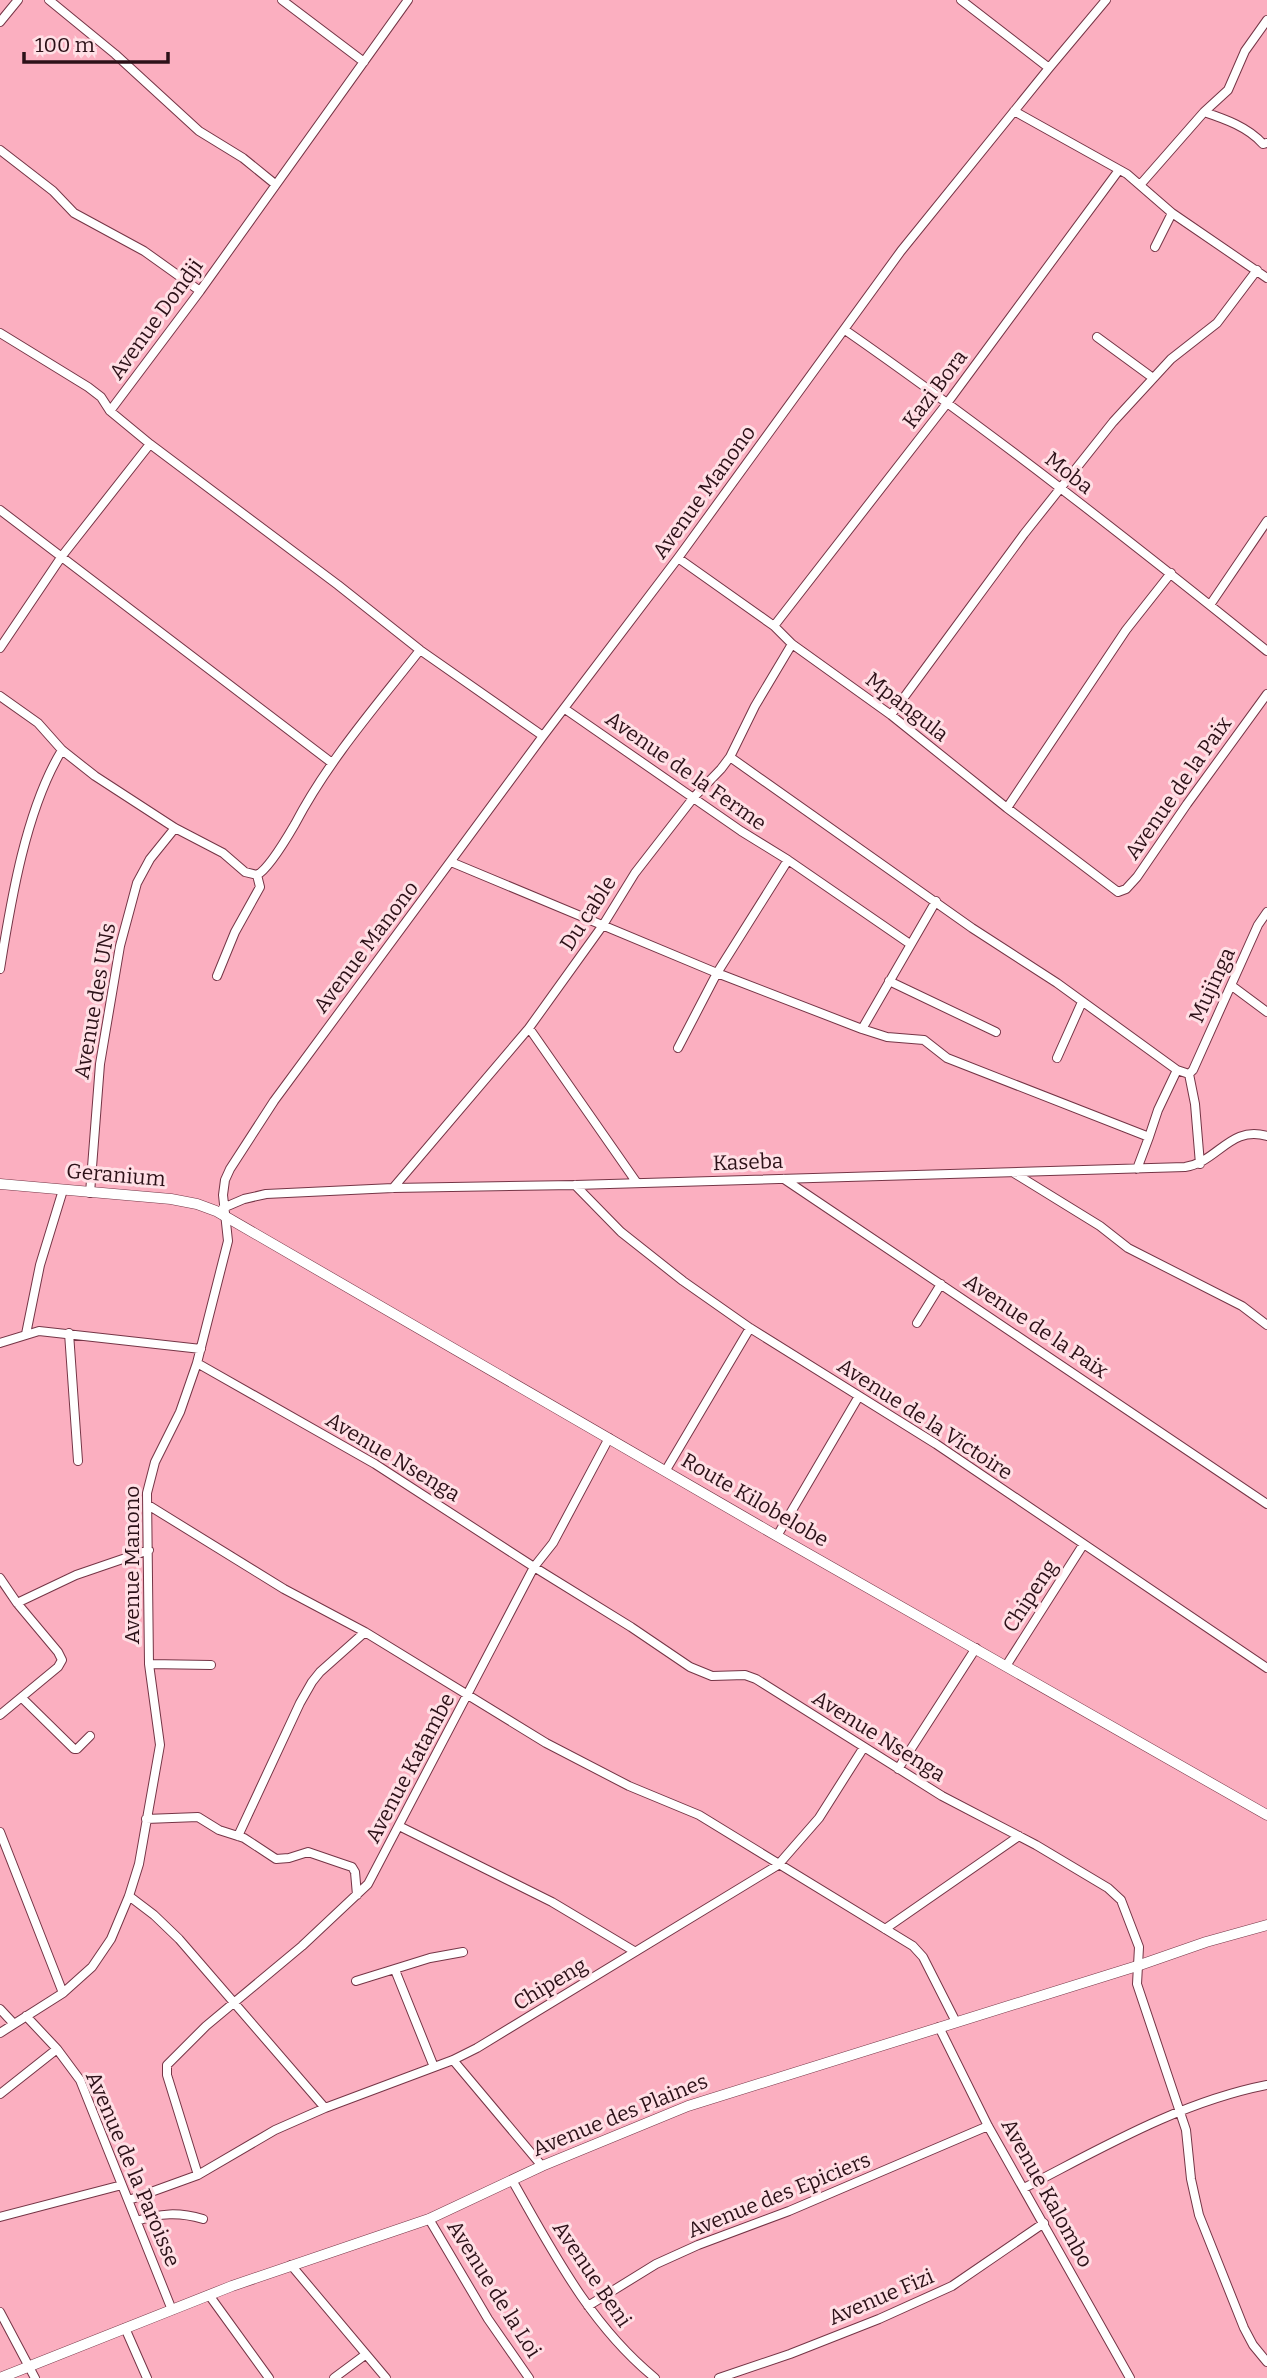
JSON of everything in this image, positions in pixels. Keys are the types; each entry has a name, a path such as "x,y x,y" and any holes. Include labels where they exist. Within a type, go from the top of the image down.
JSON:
{"street":[{"path":"0,22 18,0"},
{"path":"49,0 115,54 199,131 243,158 275,184"},
{"path":"282,0 364,62"},
{"name":"Avenue Dondji","path":"408,0 200,291 110,411 420,650 543,737"},
{"path":"961,0 1049,68"},
{"name":"Avenue Manono","path":"0,2033 63,1993 99,1958 129,1896 139,1864 160,1745 149,1664 147,1493 155,1462 180,1412 197,1363 229,1241 224,1212 225,1180 274,1101 678,558 901,251 1106,0"},
{"path":"1140,185 1204,112 1228,90 1245,51 1267,20"},
{"path":"1014,111 1119,170 1172,213 1267,278"},
{"path":"1204,112 1255,135 1266,146"},
{"path":"0,150 53,191 74,213 144,251 200,291"},
{"name":"Kazi Bora","path":"774,626 948,402 1119,170"},
{"path":"1155,247 1172,213"},
{"path":"891,715 1059,488 1113,422 1186,346 1217,323 1257,270"},
{"name":"Moba","path":"845,330 948,402 1171,573 1267,651"},
{"path":"0,333 88,387 101,397 110,411"},
{"path":"1097,337 1153,378"},
{"path":"0,648 62,556 150,444"},
{"path":"0,510 332,763"},
{"path":"1210,605 1267,521"},
{"name":"Mpangula","path":"678,558 774,626 792,644 891,715 1112,888"},
{"path":"1007,808 1126,630 1171,573"},
{"name":"Du cable","path":"393,1188 529,1028 603,925 635,873 694,797 730,757 755,706 792,644"},
{"path":"0,696 38,723 62,750 96,776 175,828 223,853 245,872 257,875 264,870 284,843 309,795 332,763 420,650"},
{"name":"Avenue de la Paix","path":"1112,888 1122,892 1137,877 1267,694"},
{"name":"Avenue de la Ferme","path":"565,709 910,944"},
{"path":"0,969 2,946 21,858 41,796 54,762 62,750"},
{"path":"730,757 1177,1070 1189,1074 1195,1104 1200,1164 1243,1135 1258,1133 1267,1136"},
{"name":"Avenue des UNs","path":"90,1193 100,1064 120,946 137,883 150,859 175,828"},
{"path":"678,1048 717,973 788,860"},
{"path":"451,862 717,973 862,1029 887,1037 924,1041 947,1058 1149,1137"},
{"path":"217,976 260,887 257,875"},
{"path":"862,1029 936,901"},
{"name":"Mujinga","path":"1189,1074 1258,925 1267,912"},
{"path":"889,981 996,1032"},
{"path":"1232,986 1267,1012"},
{"path":"1057,1058 1082,1002"},
{"path":"529,1028 637,1183"},
{"path":"1137,1168 1158,1110 1177,1070"},
{"name":"Kaseba","path":"224,1212 244,1199 266,1194 393,1188 1014,1173 1200,1164"},
{"path":"1014,1173 1100,1226 1128,1248 1242,1307 1267,1325"},
{"name":"Avenue de la Paix","path":"784,1179 1267,1504"},
{"name":"Geranium","path":"0,1184 185,1201 224,1212"},
{"name":"Avenue de la Victoire","path":"575,1185 586,1199 636,1244 750,1328 936,1444 1267,1668"},
{"path":"26,1334 40,1265 63,1189"},
{"name":"Route Kilobelobe","path":"224,1212 777,1536 1267,1815"},
{"path":"917,1323 941,1284"},
{"path":"666,1470 750,1328"},
{"path":"0,1343 39,1331 201,1349"},
{"path":"69,1333 78,1461"},
{"name":"Avenue Nsenga","path":"197,1363 375,1464 690,1667 712,1676 751,1676 942,1796 1019,1836 1118,1896 1127,1910 1139,1947 1137,1984 1181,2110 1199,2215 1244,2328 1267,2362"},
{"path":"777,1536 859,1396"},
{"name":"Avenue Katambe","path":"198,2175 167,2075 167,2065 233,2002 302,1946 371,1880 534,1567 553,1542 609,1438"},
{"path":"148,1505 284,1589 365,1632 546,1743 629,1786 699,1815 885,1929 921,1953 956,2022"},
{"name":"Chipeng","path":"1006,1665 1083,1545"},
{"path":"17,1603 76,1575 149,1550"},
{"path":"0,1578 62,1660 58,1667 0,1715"},
{"path":"238,1836 312,1682 365,1632"},
{"path":"898,1769 976,1648"},
{"path":"149,1664 211,1665"},
{"path":"22,1698 74,1749 90,1735"},
{"name":"Chipeng","path":"129,2200 198,2175 275,2130 325,2108 453,2060 537,2013 634,1951 684,1924 778,1865 819,1818 864,1747"},
{"path":"146,1819 198,1817 238,1836 276,1859 282,1860 308,1852 350,1866 355,1872 357,1895"},
{"path":"399,1826 552,1902 634,1951"},
{"path":"0,1832 63,1993"},
{"path":"885,1929 1019,1836"},
{"path":"129,1896 167,1926 325,2108"},
{"name":"Avenue des Plaines","path":"0,2378 209,2295 429,2219 542,2166 688,2106 1267,1925"},
{"path":"356,1981 430,1958 463,1952"},
{"path":"395,1970 434,2067"},
{"path":"0,2009 14,2024"},
{"name":"Avenue de la Paroisse","path":"26,2016 57,2049 80,2080 172,2309"},
{"name":"Avenue Kalombo","path":"939,2027 988,2126 1129,2377"},
{"path":"0,2094 57,2049"},
{"path":"453,2060 542,2166"},
{"path":"1024,2188 1181,2110 1217,2097 1267,2085"},
{"name":"Avenue des Epiciers","path":"587,2306 656,2264 698,2245 789,2211 988,2126"},
{"name":"Avenue Beni","path":"512,2180 558,2262 587,2306 613,2339 655,2378"},
{"path":"0,2217 122,2185"},
{"path":"137,2221 170,2213 187,2214 203,2220"},
{"name":"Avenue de la Loi","path":"429,2219 488,2319 529,2378"},
{"name":"Avenue Fizi","path":"719,2378 866,2324 952,2286 1044,2223"},
{"path":"291,2265 386,2378"},
{"path":"209,2295 269,2378"},
{"path":"0,2312 35,2378"},
{"path":"125,2328 147,2378"},
{"path":"334,2378 365,2355"}]}
